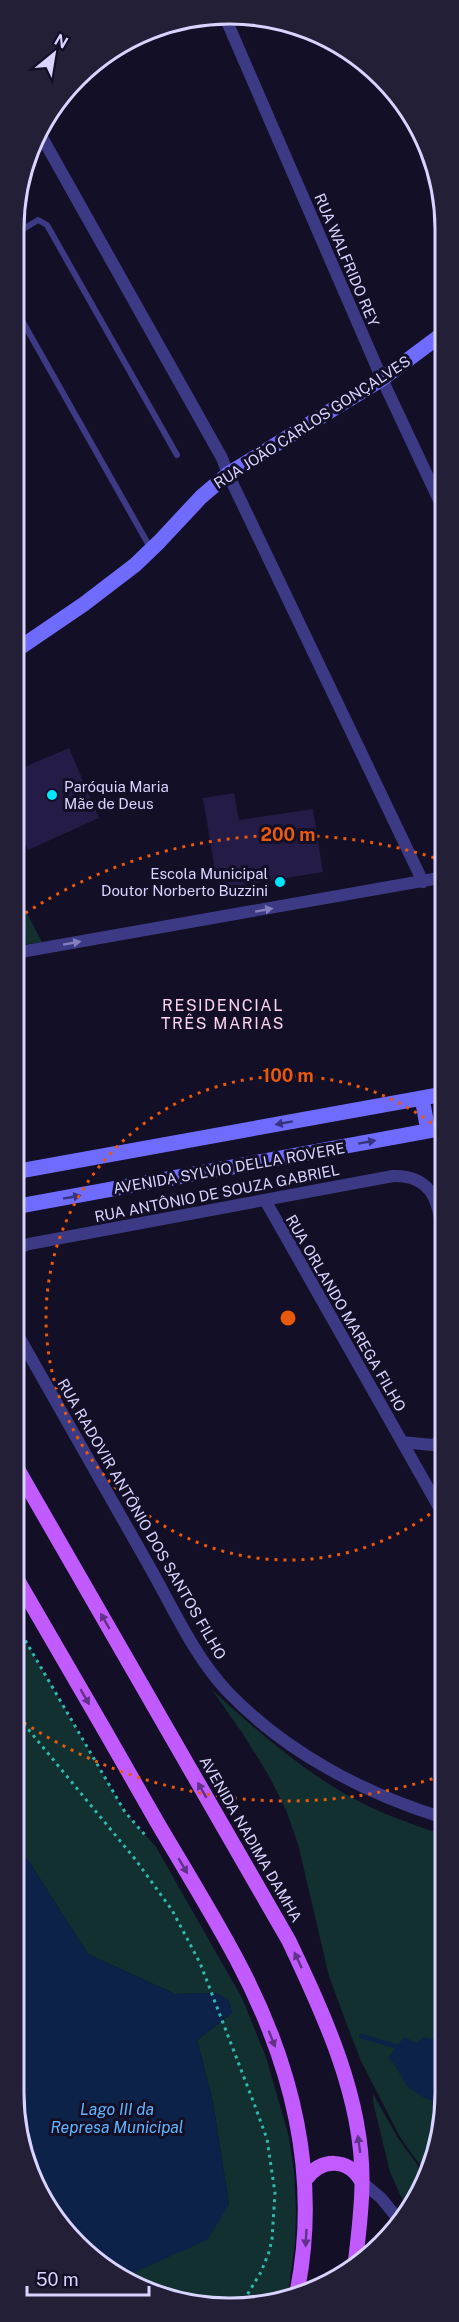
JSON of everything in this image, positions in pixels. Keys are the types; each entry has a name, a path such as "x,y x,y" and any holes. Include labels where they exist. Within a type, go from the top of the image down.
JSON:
{"main road":[{"name":"RUA JOÃO CARLOS GONÇALVES","path":"24,645 84,604 152,549 201,497 228,474 382,379 435,339"},
{"path":"24,1170 435,1096"},
{"path":"422,1098 428,1131"},
{"name":"AVENIDA SYLVIO DELLA ROVERE","path":"24,1205 435,1130"},
{"name":"AVENIDA NADIMA DAMHA","path":"24,1480 289,1941 311,1987 342,2071 354,2117 362,2182 356,2254"},
{"path":"24,1591 237,1960 277,2051 298,2130 305,2180 306,2247 298,2286"},
{"path":"305,2180 318,2166 334,2162 354,2170 362,2182"}],"street":[{"name":"RUA WALFRIDO REY","path":"228,24 382,379 435,492"},
{"path":"45,142 222,458 423,882"},
{"path":"24,951 435,879"},
{"name":"RUA ANTÔNIO DE SOUZA GABRIEL","path":"24,1246 393,1176 405,1176 424,1184 432,1191 435,1199"},
{"name":"RUA ORLANDO MAREGA FILHO","path":"265,1200 435,1500"},
{"name":"RUA RADOVIR ANTÔNIO DOS SANTOS FILHO","path":"24,1346 189,1636 226,1690 269,1728 337,1774 414,1809 435,1815"},
{"path":"402,1442 435,1444"},
{"path":"362,2182 381,2198 395,2215"}],"lane":[{"path":"24,228 38,220 47,225 177,454"},
{"path":"24,324 152,549"}],"path":[{"path":"24,1638 125,1812 148,1838"},
{"path":"24,1724 135,1858 172,1910 200,1963 267,2139 274,2180 272,2239 269,2252 261,2272 246,2297"}],"green space":[{"path":"24,908 42,942 24,945"},
{"path":"24,1638 125,1812 156,1847 242,1998 266,2057 289,2137 294,2172 295,2243 288,2289 256,2296 216,2298 176,2291 131,2272 229,2205 213,2102 197,2040 232,2013 228,1999 216,1993 175,1994 88,1954 24,1856"},
{"path":"212,1690 279,1748 326,1782 377,1810 435,1831 435,2092 431,2133 421,2166 400,2137 361,2061 329,1976 298,1844 286,1810 269,1776"},
{"path":"373,2094 398,2138 420,2169 403,2201 390,2172"}],"water":[{"name":"Lago III da Represa Municipal","path":"24,1856 88,1954 175,1994 216,1993 228,1999 232,2013 197,2040 213,2102 229,2205 207,2240 133,2273 104,2256 75,2228 66,2218 45,2183 28,2133 24,2092"},
{"path":"404,2037 417,2043 423,2037 435,2039 434,2101 413,2091 388,2058"}],"building":[{"name":"Paróquia Maria Mãe de Deus","path":"69,748 99,818 28,850 24,841 24,767"},
{"name":"Escola Municipal Doutor Norberto Buzzini","path":"234,793 239,820 313,809 323,872 218,889 203,798"}],"waterway":[{"path":"361,2036 402,2048"}],"place":[{"name":"Paróquia Maria Mãe de Deus","path":"52,795"},
{"name":"Escola Municipal Doutor Norberto Buzzini","path":"280,882"}],"district":[{"name":"RESIDENCIAL TRÊS MARIAS","path":"223,1014"}]}
